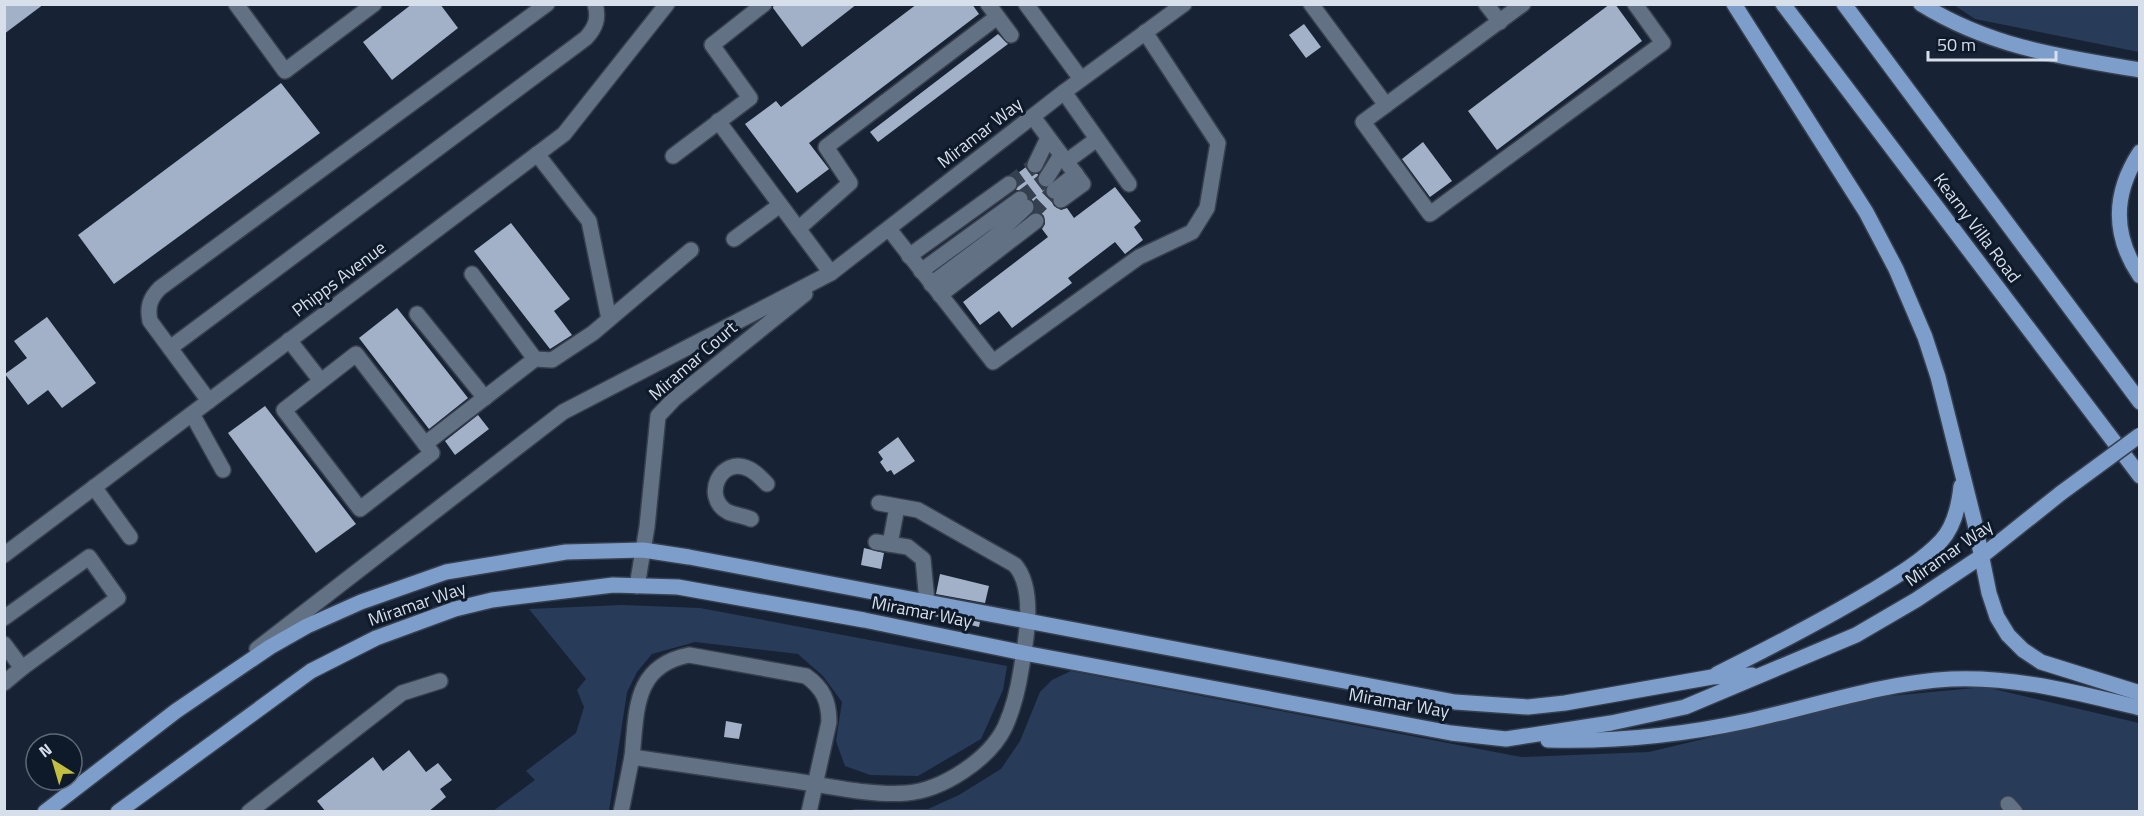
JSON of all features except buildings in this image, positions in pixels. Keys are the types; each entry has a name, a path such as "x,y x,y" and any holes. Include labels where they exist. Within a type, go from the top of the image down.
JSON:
{"main road":[{"path":"1734,4 1866,212 1896,269 1925,338 1938,377 1989,593 1997,617 2008,635 2023,650 2041,662 2139,693"},
{"name":"Kearny Villa Road","path":"1784,4 2139,476"},
{"name":"Kearny Villa Road","path":"1844,4 2139,402"},
{"path":"1921,4 1961,26 2005,43 2053,56 2139,70"},
{"path":"2139,152 2123,184 2119,219 2123,246 2139,276"},
{"name":"Miramar Way","path":"118,812 311,671 376,638 454,609 492,600 613,585 678,587 864,620 1024,653 1451,733 1506,739 1611,723 1684,707 1856,635 1916,600 1982,556 2139,435"},
{"path":"1712,676 1825,619 1899,574 1925,555 1942,540 1952,523 1959,506 1962,474"},
{"name":"Miramar Way","path":"45,812 176,711 270,647 307,626 361,602 435,576 487,564 566,552 643,550 1455,702 1528,707 1565,704 1712,676 1764,675"},
{"path":"1506,739 1567,740 1677,733 1750,721 1869,690 1953,679 1997,680 2036,685 2139,708"}],"street":[{"path":"236,4 285,71 375,4"},
{"path":"209,401 150,321 149,303 160,288 547,4"},
{"path":"170,348 586,38 596,24 595,4"},
{"name":"Phipps Avenue","path":"4,555 564,134 667,4"},
{"path":"673,156 750,98 712,45 764,4"},
{"path":"1026,4 1081,80"},
{"name":"Miramar Way","path":"176,711 563,412 831,273 1064,92 1184,4"},
{"path":"1311,4 1386,105"},
{"path":"1486,4 1500,22"},
{"path":"1523,4 1363,122 1430,214 1663,43 1635,4"},
{"path":"798,229 850,183 826,147 993,11 1011,35"},
{"path":"889,229 993,362 1139,257 1192,232 1207,208 1218,143 1145,32"},
{"path":"1064,92 1129,184"},
{"path":"1033,117 1065,160"},
{"path":"718,121 831,273"},
{"path":"1048,182 1065,160 1097,139"},
{"path":"537,154 589,221 609,319"},
{"path":"1048,182 1065,160"},
{"path":"1048,182 1065,160"},
{"path":"926,277 1023,203 926,277"},
{"path":"734,239 780,205"},
{"path":"425,444 535,359 552,360 609,319 691,250"},
{"name":"Miramar Court","path":"637,586 647,526 658,416 674,399 831,273"},
{"path":"472,274 535,359"},
{"path":"417,314 485,398"},
{"path":"289,340 321,381"},
{"path":"356,354 432,453 360,509 284,410 321,381 356,354"},
{"path":"192,414 224,470"},
{"path":"751,519 728,512 718,503 714,490 716,481 727,469 740,466 750,469 767,484"},
{"path":"94,487 130,537"},
{"path":"632,757 867,792 907,793 946,783 979,760 1004,729 1018,691 1027,622 1026,584 1022,573 1015,565 918,510 879,503"},
{"path":"897,507 883,543 908,548 923,559 927,602"},
{"path":"4,618 89,557 118,598 4,683"},
{"path":"4,644 22,668"},
{"path":"621,812 642,688 660,664 688,655 806,676 818,684 829,708 829,722 809,812"},
{"path":"249,812 402,693 440,681"}],"shaded area":[{"path":"1954,5 2139,5 2139,52 1975,19"},
{"path":"622,605 700,608 1007,666 1003,690 981,739 918,776 870,775 845,766 836,741 842,702 823,676 798,654 695,642 652,654 637,672 627,692 609,811 493,811 535,780 526,771 576,733 584,707 577,690 586,679 529,609"},
{"path":"1071,671 1521,757 1649,752 1879,697 1985,687 2139,723 2139,811 843,812 855,809 928,809 959,795 1001,769 1020,741 1040,692 1052,680"}],"tunnel":[{"path":"1009,184 1035,165"},
{"path":"1020,199 1046,179"},
{"path":"1031,214 1054,191"}]}
